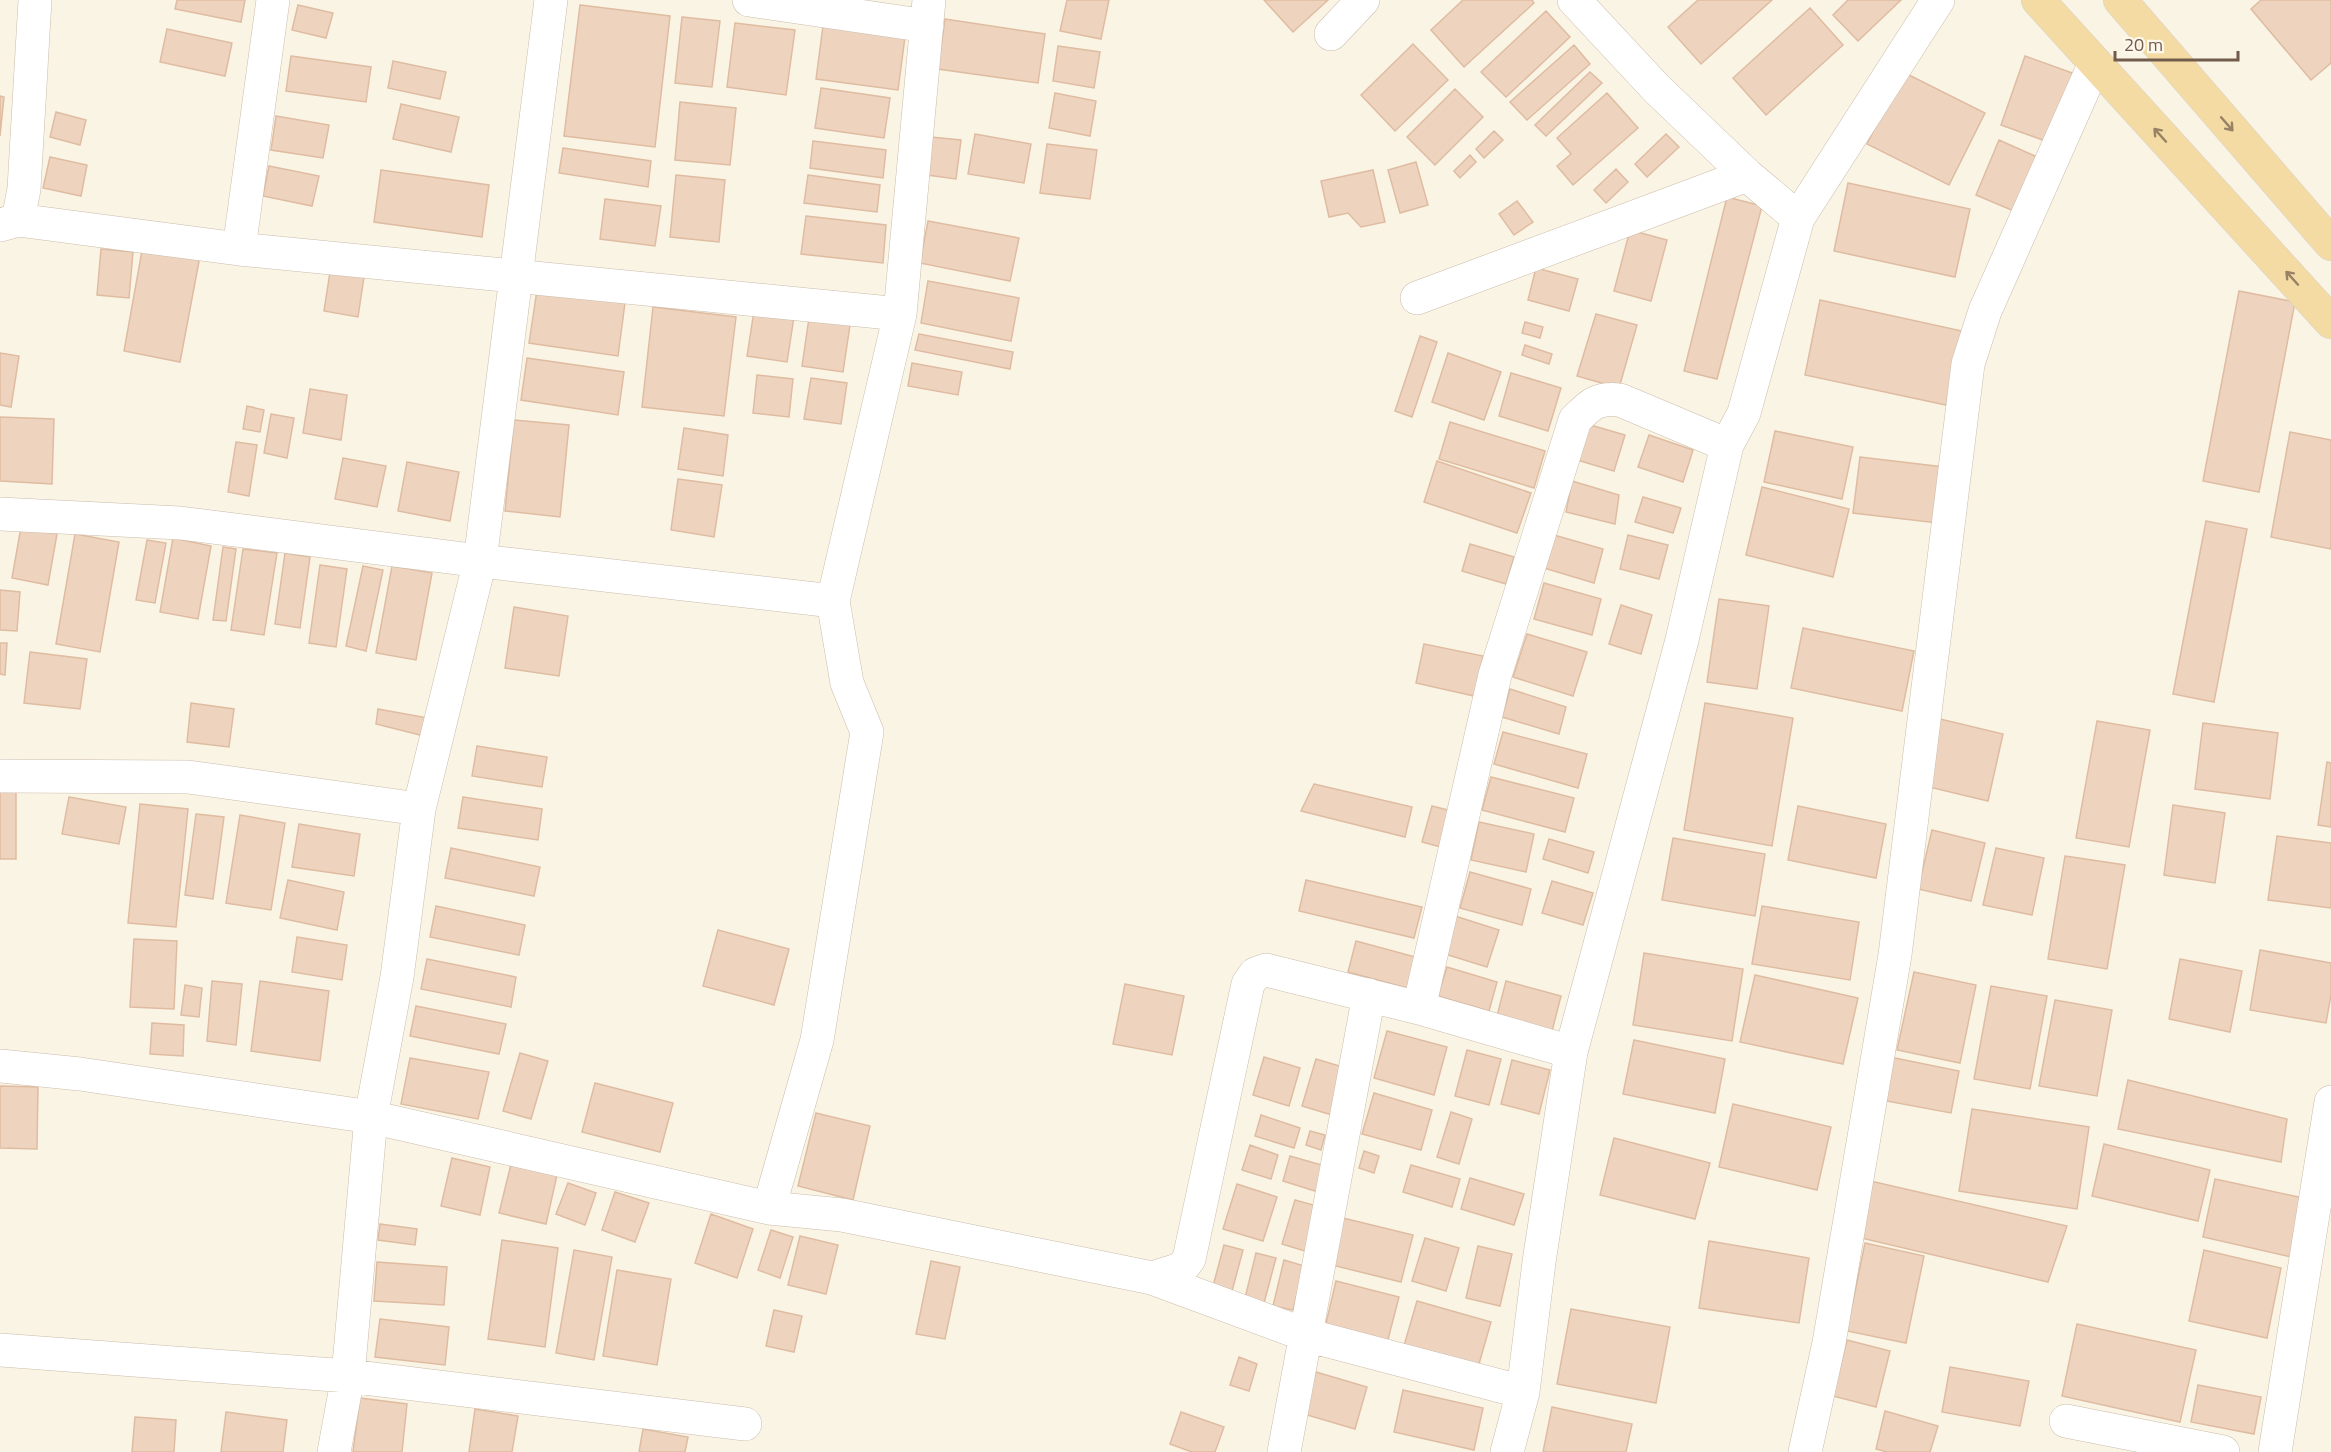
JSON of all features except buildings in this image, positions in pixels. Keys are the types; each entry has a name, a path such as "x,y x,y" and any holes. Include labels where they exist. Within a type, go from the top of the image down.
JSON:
{"main road":[{"path":"2038,0 2331,322"},
{"path":"2120,0 2331,244"}],"street":[{"path":"35,0 10,205 239,249 900,314"},
{"path":"239,249 273,0"},
{"path":"334,1452 348,1376 371,1117 397,977 419,808 480,561 551,0"},
{"path":"749,0 928,13 900,314 833,601 847,683 867,732 817,1040 769,1208"},
{"path":"1330,34 1363,0"},
{"path":"1574,0 1657,89 1747,175 1798,218"},
{"path":"1507,1452 1523,1392 1539,1262 1571,1052 1682,640 1727,445 1744,413 1798,218 1938,0"},
{"path":"1805,1452 1828,1343 1895,955 1968,364 1985,311 2095,63"},
{"path":"1417,298 1747,175"},
{"path":"1419,1008 1495,675 1575,420 1590,405 1605,398 1620,400 1727,445"},
{"path":"0,514 180,523 480,561 833,601"},
{"path":"0,776 188,777 419,808"},
{"path":"1152,1278 1181,1269 1189,1259 1248,984 1255,974 1266,970 1369,995 1571,1052"},
{"path":"1284,1452 1369,995"},
{"path":"0,1066 80,1074 371,1117 769,1208 842,1215 1152,1278 1306,1335 1523,1392"},
{"path":"2275,1452 2331,1101"},
{"path":"0,1350 348,1376 745,1424"},
{"path":"2066,1421 2223,1452"}]}
